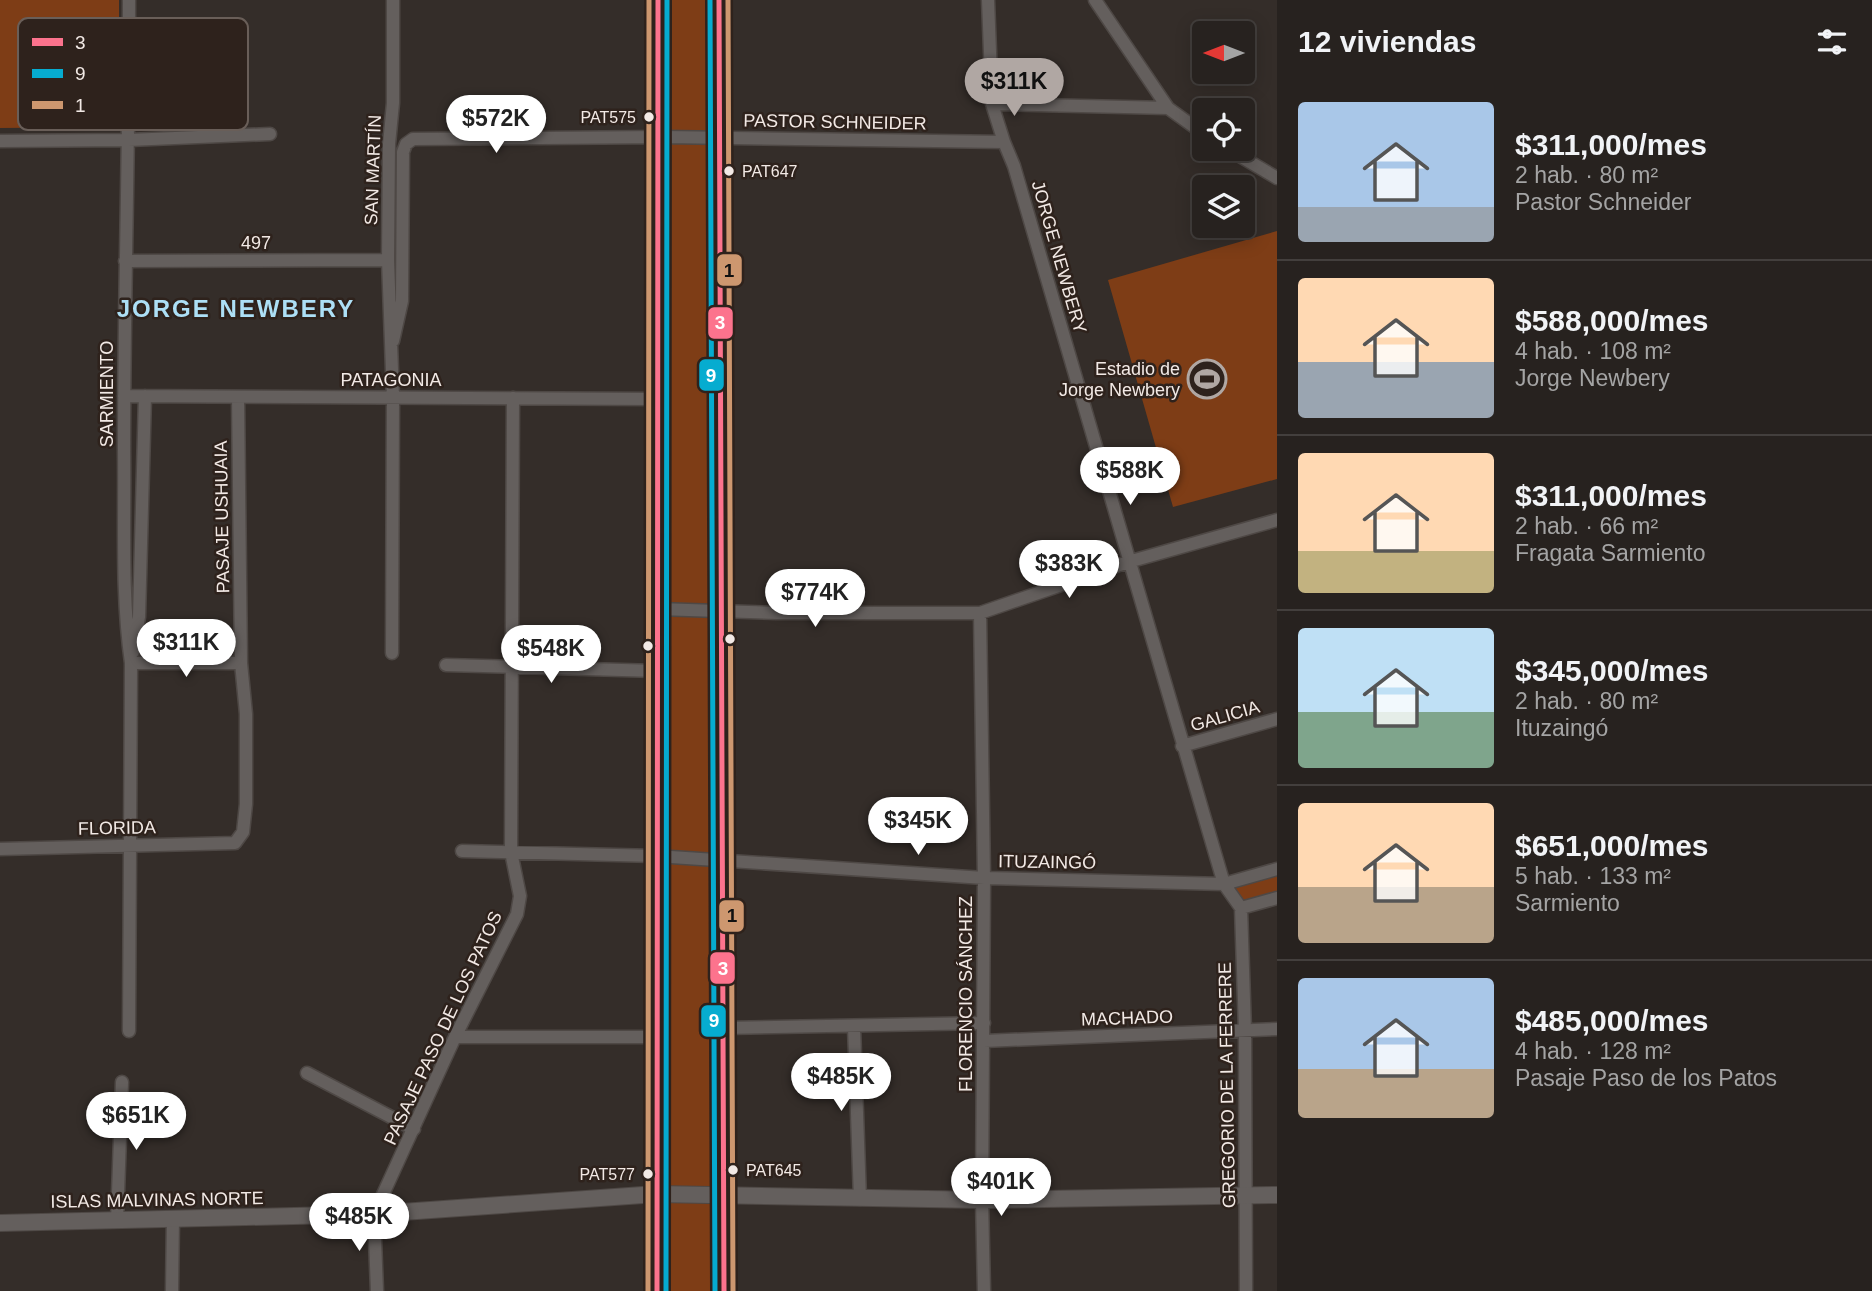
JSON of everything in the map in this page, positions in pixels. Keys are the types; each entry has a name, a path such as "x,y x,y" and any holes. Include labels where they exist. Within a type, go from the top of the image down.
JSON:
{"main road":[{"path":"657,1291 658,0"},
{"path":"719,0 724,1291"}],"street":[{"name":"SARMIENTO","path":"129,0 129,18"},
{"name":"SAN MARTÍN","path":"392,653 393,341 388,260 393,0"},
{"name":"JORGE NEWBERY","path":"988,0 992,104 1003,142 1014,166 1224,884"},
{"path":"1095,0 1168,108 1192,125"},
{"path":"992,104 1168,108"},
{"name":"SARMIENTO","path":"129,130 124,396 125,621 131,663 130,1031"},
{"path":"0,141 129,140 270,134"},
{"name":"PASTOR SCHNEIDER","path":"413,139 659,137 1003,142"},
{"name":"SAN MARTÍN","path":"393,341 402,300 403,152 406,144 413,139"},
{"path":"1248,161 1277,178"},
{"name":"497","path":"125,261 388,260"},
{"name":"PATAGONIA","path":"124,396 657,399"},
{"name":"SARMIENTO","path":"131,663 139,617 145,396"},
{"name":"PASAJE USHUAIA","path":"234,843 243,832 246,804 246,714 241,663 238,397"},
{"name":"PASAJE PASO DE LOS PATOS","path":"377,1291 374,1214 455,1037 517,915 520,896 512,852 513,398"},
{"path":"657,609 980,613 1128,562 1277,520"},
{"name":"FLORENCIO SÁNCHEZ","path":"980,613 984,878 984,1291"},
{"path":"131,663 241,663"},
{"path":"446,665 657,671"},
{"name":"GALICIA","path":"1182,746 1277,719"},
{"name":"FLORIDA","path":"0,849 234,843"},
{"path":"462,851 656,856"},
{"name":"ITUZAINGÓ","path":"656,856 984,878 1224,884 1277,869"},
{"path":"1224,884 1241,908 1277,898"},
{"name":"GREGORIO DE LA FERRERE","path":"1241,908 1245,1031 1246,1291"},
{"path":"723,1028 984,1023"},
{"path":"854,1027 860,1199"},
{"name":"MACHADO","path":"984,1041 1275,1030"},
{"path":"455,1037 658,1037"},
{"path":"307,1073 414,1129"},
{"path":"117,1221 122,1082"},
{"name":"ISLAS MALVINAS NORTE","path":"0,1223 374,1214 657,1194 982,1200 1277,1195"},
{"path":"172,1291 173,1218"}],"shaded area":[{"path":"0,0 119,0 119,18 18,18 18,128 0,128"},
{"path":"658,0 719,0 724,1291 657,1291"},
{"name":"Estadio de Jorge Newbery","path":"1277,231 1277,479 1173,507 1108,280"},
{"path":"1277,869 1277,898 1241,908 1224,884"}],"transit line":[{"name":"1","path":"648,1291 649,0"},
{"name":"3","path":"657,1291 658,0"},
{"name":"9","path":"666,1291 667,0"},
{"name":"9","path":"710,0 715,1291"},
{"name":"3","path":"719,0 724,1291"},
{"name":"1","path":"728,0 733,1291"}],"place":[{"name":"PAT575","path":"649,117"},
{"name":"PAT647","path":"729,171"},
{"name":"Estadio de Jorge Newbery","path":"1207,379"},
{"name":"PAT645","path":"733,1170"},
{"name":"PAT577","path":"648,1174"}],"district":[{"name":"JORGE NEWBERY","path":"236,309"}]}
